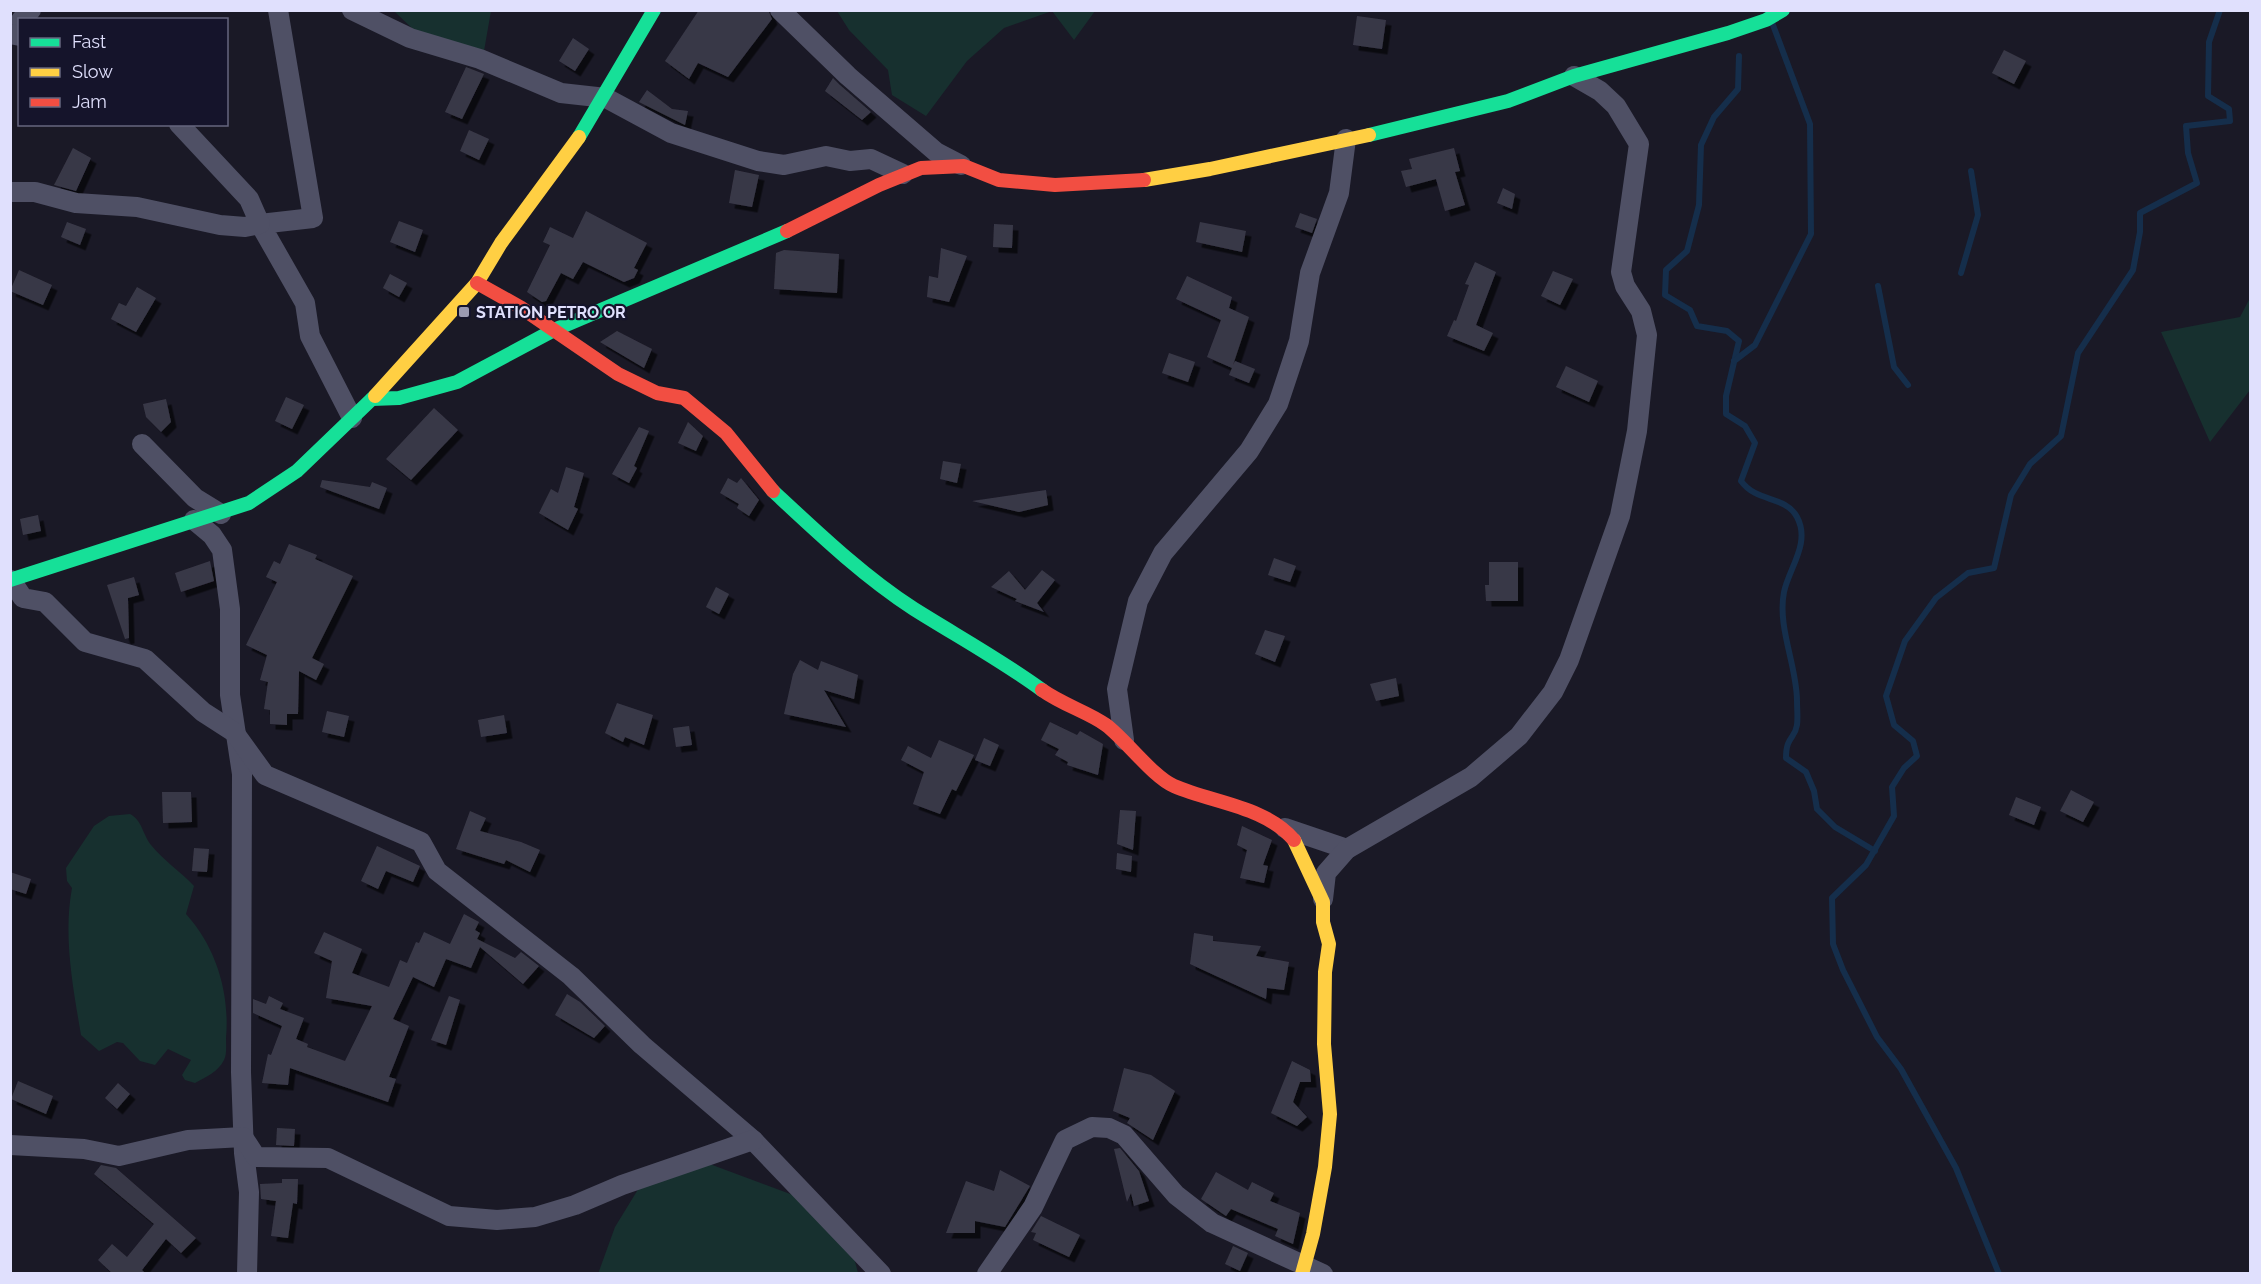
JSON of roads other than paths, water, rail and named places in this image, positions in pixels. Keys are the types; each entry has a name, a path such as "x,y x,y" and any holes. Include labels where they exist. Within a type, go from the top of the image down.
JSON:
{"street":[{"path":"10,192 35,192 76,202 137,207 220,225 245,227 313,218 278,10"},
{"path":"352,10 410,38 480,59 561,93 606,98 671,133 758,161 784,165 826,156 850,161 871,159 903,174"},
{"path":"654,10 606,98 536,200 501,243 477,283 372,399 297,471 249,503 221,514 194,520 11,580 23,598 45,602 85,642 145,659 203,712 234,732 265,775 421,842 437,872 571,976 642,1045 753,1140 881,1274"},
{"path":"780,10 848,75 936,152 991,179 1055,186 1098,184 1178,175 1396,129 1508,101 1574,76 1728,33 1766,20 1783,10"},
{"path":"1303,1268 1313,1234 1325,1167 1330,1114 1323,1044 1325,972 1329,944 1323,922 1326,873 1347,849 1471,777 1519,736 1553,692 1569,660 1620,516 1638,431 1647,335 1641,311 1625,286 1621,272 1639,144 1616,106 1600,91 1574,76"},
{"path":"181,126 249,199 305,303 310,336 352,418"},
{"path":"1124,740 1117,689 1138,601 1163,553 1249,451 1278,404 1299,341 1310,273 1339,193 1346,139"},
{"path":"372,399 399,398 457,382 554,330 805,223 903,174 921,168 964,166"},
{"path":"477,283 520,307 618,374 657,393 684,398 726,433 781,498 875,580 913,608 1001,660 1061,704 1105,724 1172,785 1242,808 1283,828 1347,849"},
{"path":"142,444 195,498 221,514"},
{"path":"194,520 212,535 222,550 231,609 230,695 242,774 243,1137 249,1192 247,1274"},
{"path":"1283,828 1301,850 1323,902"},
{"path":"987,1274 1033,1207 1065,1140 1092,1127 1109,1128 1124,1135 1176,1195 1212,1222 1303,1268 1323,1274"},
{"path":"243,1137 256,1157 328,1158 448,1215 497,1220 535,1217 575,1205 622,1185 753,1140"},
{"path":"10,1145 84,1149 118,1156 188,1140 243,1137"}],"waterway":[{"path":"1999,1274 1956,1168 1901,1069 1877,1037 1843,970 1833,944 1832,898 1866,865 1894,816 1892,787 1904,768 1917,756 1913,741 1894,725 1886,696 1905,641 1936,598 1968,573 1994,568 2011,495 2030,464 2061,436 2078,353 2133,270 2140,232 2140,213 2197,183 2188,153 2186,126 2230,121 2229,109 2208,96 2209,42 2220,10"},
{"path":"1734,361 1755,345 1811,234 1810,124 1773,25"},
{"path":"1739,56 1738,89 1714,117 1701,145 1699,205 1687,251 1666,270 1665,295 1690,310 1697,326 1727,331 1739,341 1726,396 1726,414 1745,426 1755,443 1741,481 1755,493 1792,510 1801,527 1802,536 1798,555 1784,592 1783,605 1785,633 1796,688 1797,713 1796,730 1787,746 1786,758 1806,772 1814,791 1817,809 1835,827 1875,851"},
{"path":"1961,273 1978,215 1971,171"},
{"path":"1878,286 1894,367 1908,385"}],"place":[{"name":"STATION PETRO OR","path":"464,312"}]}
